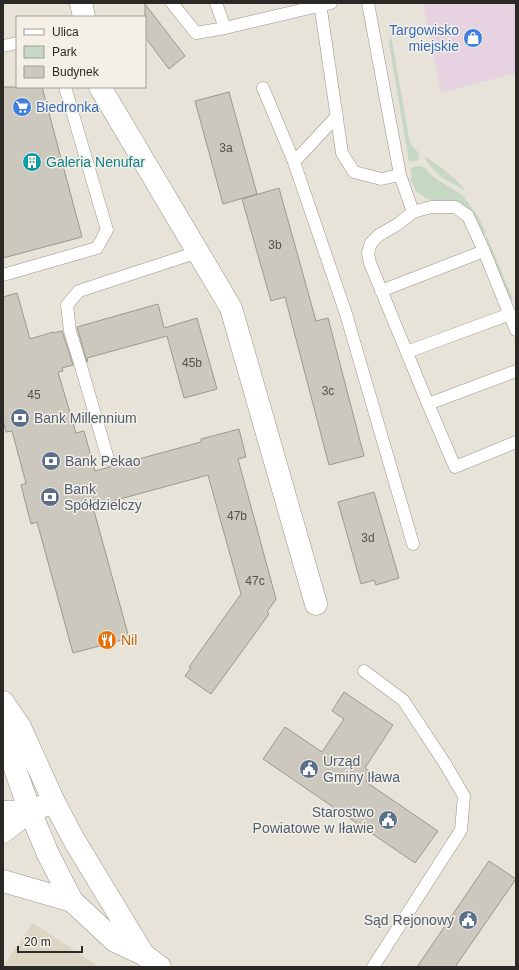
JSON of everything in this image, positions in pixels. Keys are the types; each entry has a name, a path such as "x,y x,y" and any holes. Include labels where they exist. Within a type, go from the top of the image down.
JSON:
{"street":[{"path":"82,3 84,16"},
{"path":"101,88 231,308 316,604"},
{"path":"3,702 20,727 54,802 74,840 151,961"},
{"path":"3,736 30,811 48,854 72,901 116,941 151,961"},
{"path":"3,832 30,811 54,802"},
{"path":"3,812 30,811"},
{"path":"3,881 72,901"}],"lane":[{"path":"172,3 196,33 225,28 324,4 342,153 354,172 382,179 400,175"},
{"path":"216,3 225,28"},
{"path":"368,3 400,175 413,212"},
{"path":"3,46 16,43"},
{"path":"3,275 97,248 107,230 65,88"},
{"path":"263,88 294,162 346,314 413,544"},
{"path":"294,162 337,116"},
{"path":"516,330 468,216 455,207 431,207 413,212 398,224 379,235 371,243 368,253 370,263 428,404 456,467 516,442"},
{"path":"381,291 484,251"},
{"path":"108,459 70,331 67,305 79,291 198,252"},
{"path":"407,352 510,314"},
{"path":"428,404 516,371"},
{"path":"364,671 403,700 444,762 464,796 461,830 373,967"}],"shaded area":[{"name":"Targowisko miejskie","path":"423,3 516,3 516,73 441,93"},
{"path":"33,923 99,967 3,967"}],"green space":[{"path":"391,35 409,138 412,146 418,152 419,159 417,161 409,162 389,44"},
{"path":"424,156 457,181 466,191 441,177 429,165"},
{"path":"418,166 424,167 438,180 462,195 478,216 486,233 482,235 472,213 464,205 451,200 437,201 427,199 416,191 410,179 412,178 410,168"},
{"path":"487,237 513,299 509,301 484,239"}],"building":[{"path":"145,4 185,56 169,69 146,38"},
{"name":"Galeria Nenufar","path":"3,87 42,88 82,237 3,258"},
{"path":"229,92 257,194 223,204 195,101"},
{"path":"279,188 316,321 328,318 364,456 329,465 285,297 271,301 242,199"},
{"path":"17,293 30,339 53,332 62,331 73,365 62,368 63,371 58,372 76,433 84,431 95,471 201,442 201,439 239,429 246,457 238,459 276,599 267,612 269,614 211,694 185,676 191,668 189,667 241,594 208,475 98,505 100,509 94,511 129,638 73,653 37,522 31,524 21,485 26,483 12,431 6,432 3,420 3,297"},
{"path":"158,304 164,328 197,318 217,389 184,398 167,336 87,358 87,362 77,327"},
{"path":"374,492 399,578 376,585 374,580 361,584 338,502"},
{"path":"344,692 393,725 365,768 372,773 366,782 438,831 415,863 263,759 285,727 322,752 344,719 332,711"},
{"name":"Sąd Rejonowy","path":"489,861 516,879 455,967 417,967"}],"place":[{"name":"Targowisko miejskie","path":"473,38"},
{"name":"Biedronka","path":"22,107"},
{"name":"Galeria Nenufar","path":"32,162"},
{"name":"Bank Millennium","path":"20,418"},
{"name":"Bank Pekao","path":"51,461"},
{"name":"Bank Spółdzielczy","path":"50,497"},
{"name":"Nil","path":"107,640"},
{"name":"Urząd Gminy Iława","path":"309,769"},
{"name":"Starostwo Powiatowe w Iławie","path":"388,820"},
{"name":"Sąd Rejonowy","path":"468,920"}]}
